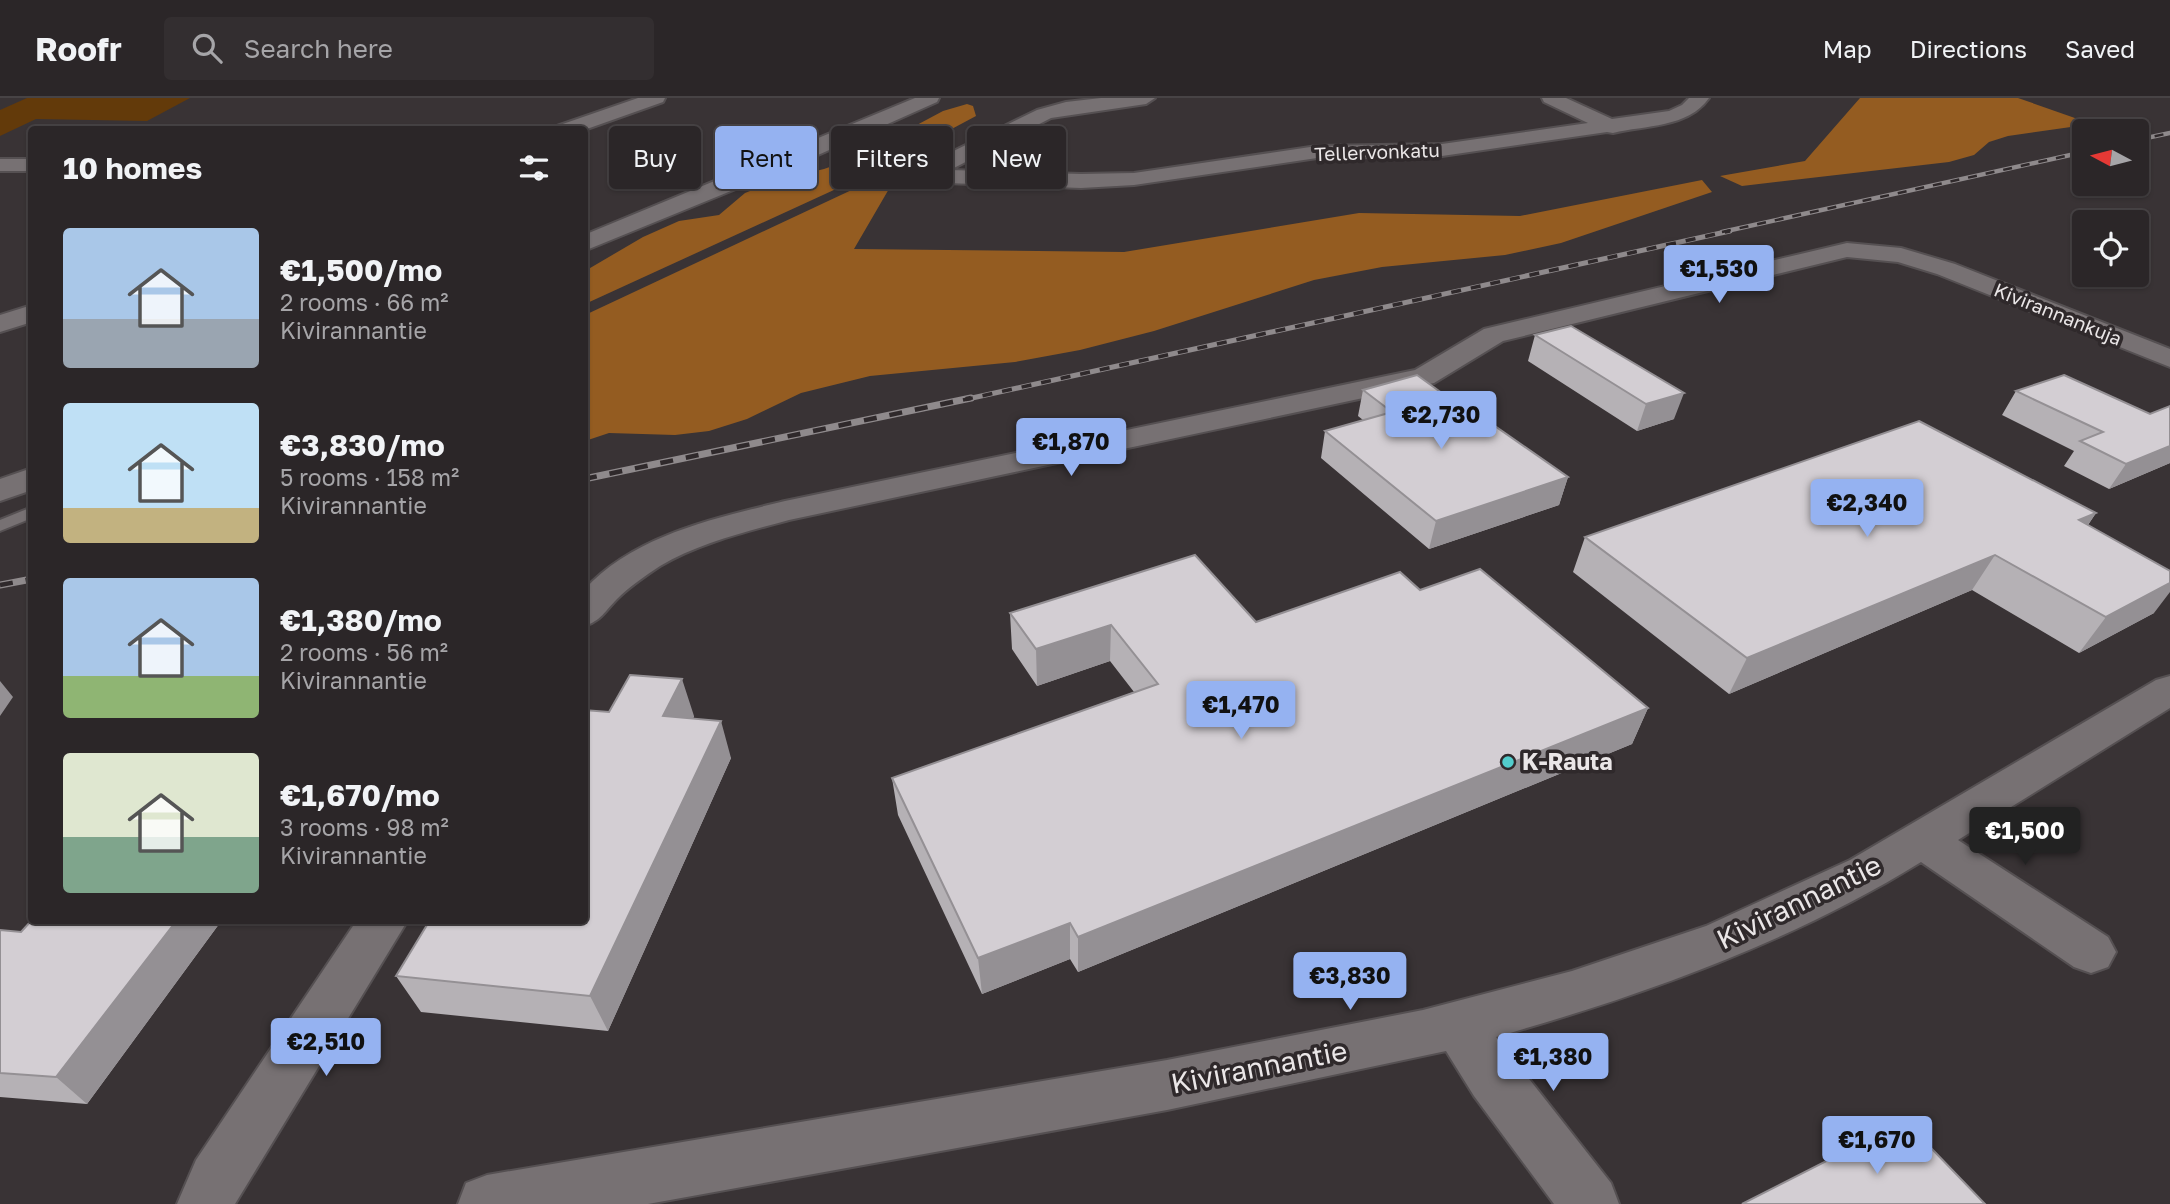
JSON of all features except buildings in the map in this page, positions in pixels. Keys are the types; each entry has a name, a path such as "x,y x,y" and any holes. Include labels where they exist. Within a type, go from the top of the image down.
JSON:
{"street":[{"path":"576,126 656,98"},
{"path":"817,140 911,98"},
{"path":"817,149 930,98"},
{"name":"Tellervonkatu","path":"1146,98 1044,114 921,177 1081,181 1134,179 1317,152 1441,150 1673,116 1689,109 1700,98"},
{"path":"1551,98 1641,141"},
{"path":"0,164 28,165"},
{"path":"588,242 715,189"},
{"name":"Kivirannankuja","path":"588,610 619,580 651,556 720,528 1424,377 1494,335 1847,250 1874,250 1901,255 1947,269 2170,359"},
{"path":"0,324 28,314"},
{"path":"0,491 28,480"},
{"name":"Kivirannantie","path":"487,1204 1167,1085 1423,1034 1572,993 1721,942 1866,873 2170,690"},
{"path":"1921,839 2091,952"},
{"path":"206,1204 216,1180 381,924"},
{"path":"1458,1025 1493,1078 1590,1204"}],"lane":[{"path":"0,526 28,514"}],"shaded area":[{"path":"27,98 190,98 147,121 36,119 0,136 0,110"},
{"path":"1860,98 2018,98 2078,119 2072,119 2072,127 2008,136 1989,142 1974,155 1949,162 1742,186 1720,176 1805,161"},
{"path":"967,104 973,106 976,116 953,128 953,126 915,126 943,111"},
{"path":"831,167 831,189 836,189 588,303 588,269 643,237 679,221 719,215 745,193 755,189 817,189 817,171"},
{"path":"1702,180 1712,192 1561,243 1505,255 1382,267 1314,280 1154,331 1080,350 1015,362 870,376 801,393 747,419 709,431 675,435 609,433 588,440 588,314 854,189 889,189 854,249 1124,252 1359,213 1520,216"}],"railway":[{"path":"2149,137 2170,133"},
{"path":"1722,232 2072,155"},
{"path":"963,400 1730,231"},
{"path":"588,478 971,398"},
{"path":"0,585 28,580"}],"place":[{"name":"K-Rauta","path":"1508,762"}]}
